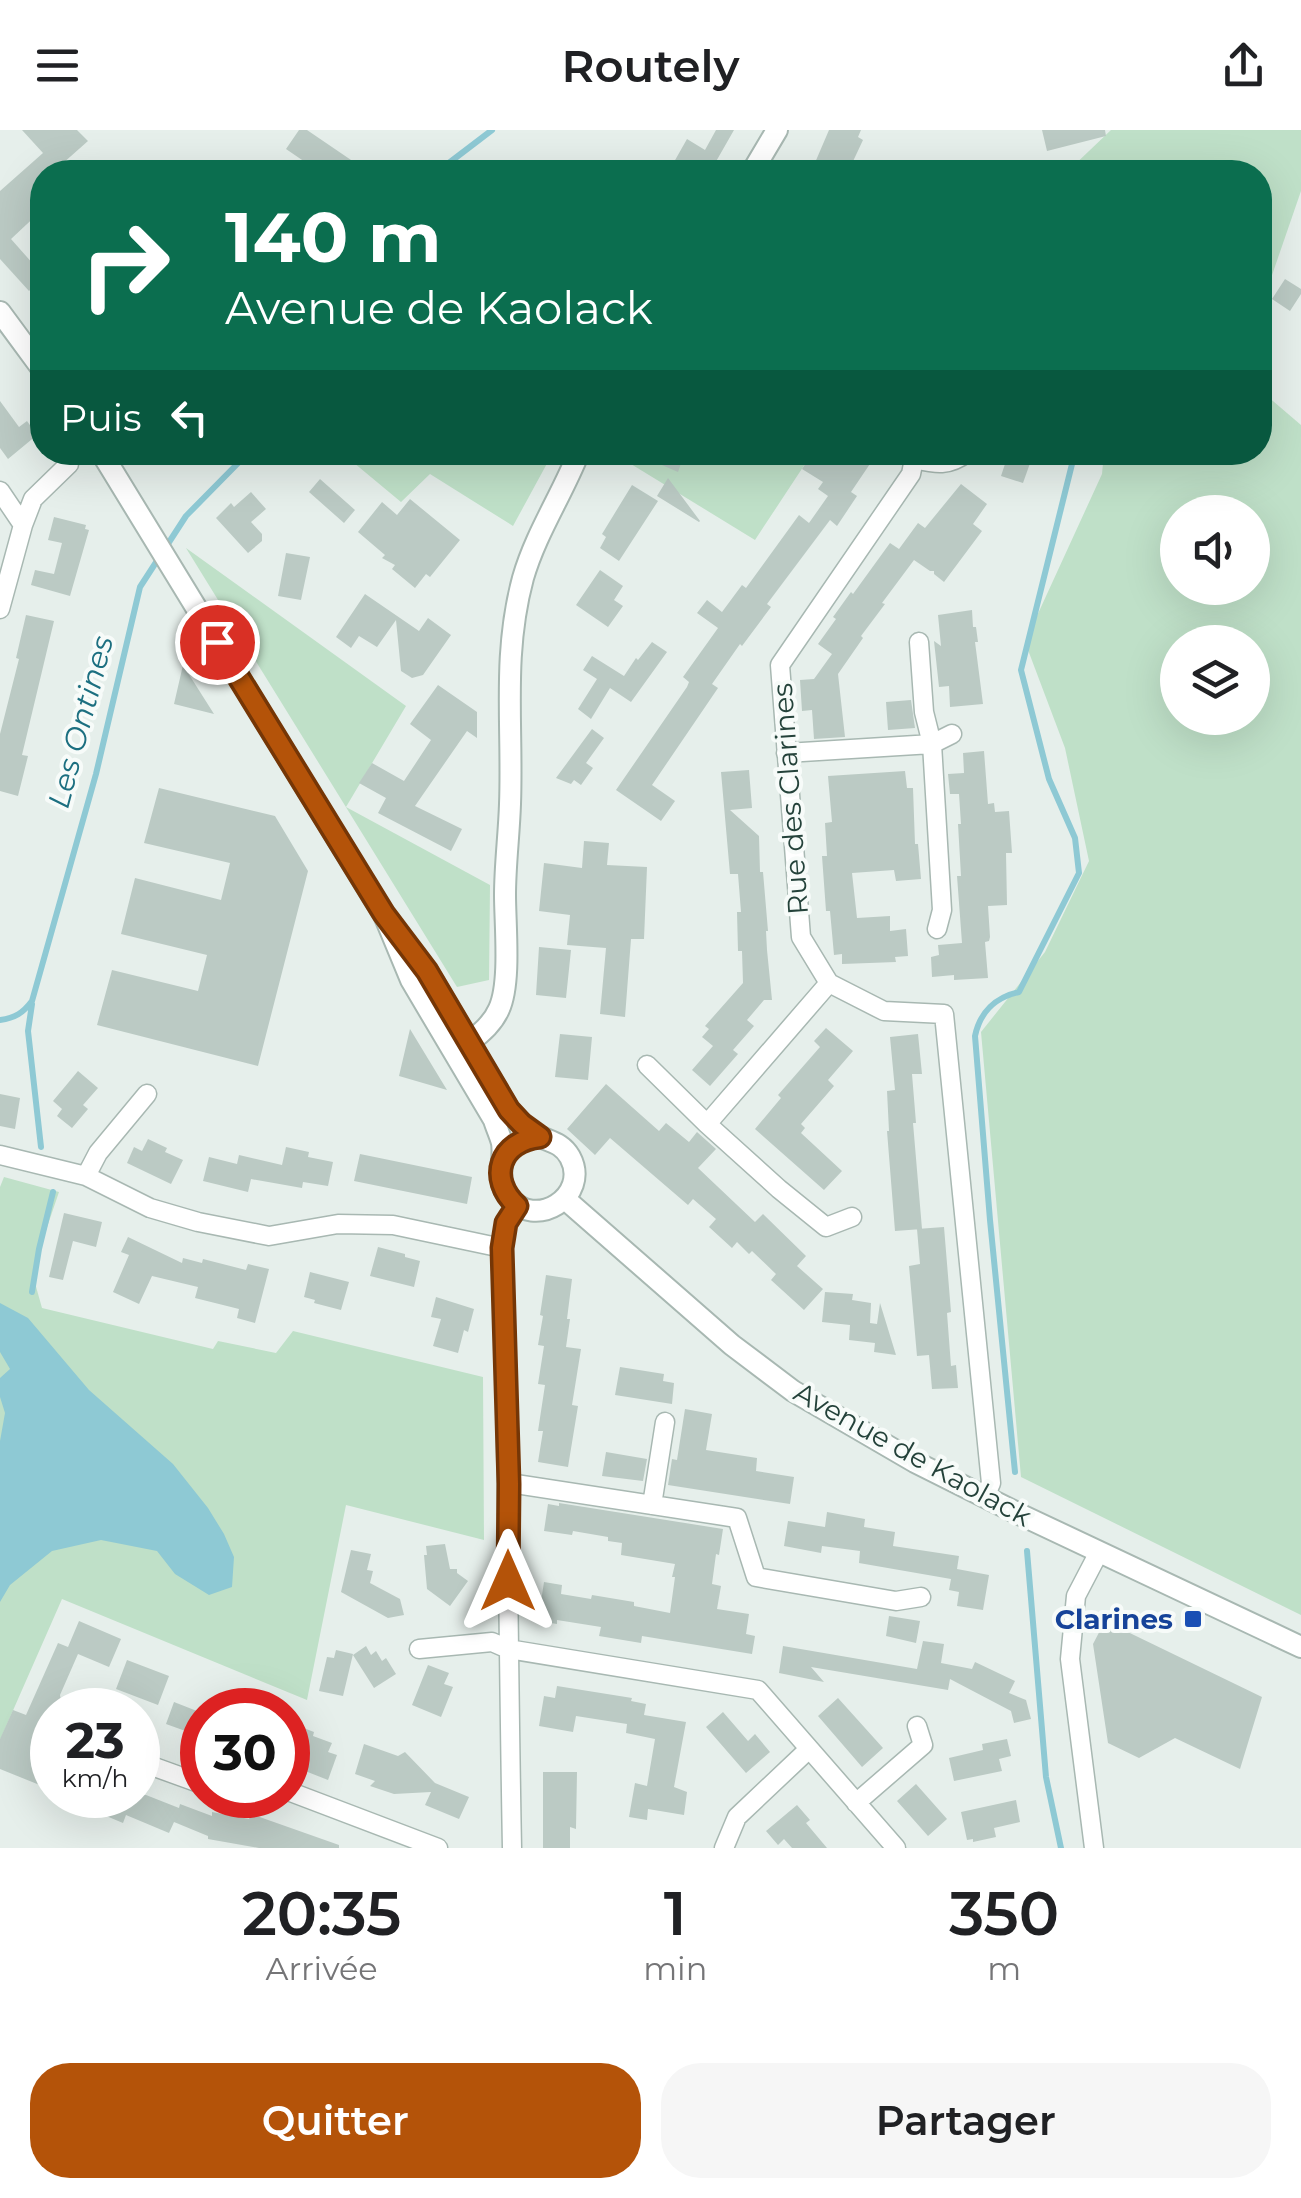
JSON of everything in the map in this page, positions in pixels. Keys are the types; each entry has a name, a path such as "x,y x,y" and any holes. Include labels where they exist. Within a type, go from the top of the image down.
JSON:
{"street":[{"path":"759,160 777,130"},
{"path":"0,312 30,353"},
{"path":"0,610 33,499 68,465"},
{"path":"109,465 384,914 427,971 509,1110 540,1137"},
{"path":"469,1042 488,1026 500,1008 505,986 505,865 494,707 503,606 531,520 563,465"},
{"name":"Rue des Clarines","path":"829,983 801,937 780,665 911,474 912,465"},
{"path":"0,491 23,525"},
{"path":"919,642 924,712 932,744 942,910 938,928"},
{"path":"786,753 932,744 952,734"},
{"path":"384,914 411,980 494,1120 502,1144 500,1175 508,1197 517,1206 537,1212 566,1199 574,1166 562,1146 552,1140 540,1137 516,1143 502,1163"},
{"path":"708,1124 829,983 884,1011 944,1014 992,1484 985,1496"},
{"path":"469,1042 474,1086"},
{"path":"646,1065 779,1189 826,1227 852,1217"},
{"path":"86,1176 98,1153 147,1094"},
{"path":"0,1155 86,1176 150,1208 269,1236 338,1224 393,1224 502,1248"},
{"name":"Avenue de Kaolack","path":"566,1199 732,1345 793,1390 901,1454 1301,1647"},
{"path":"512,1848 509,1484 502,1248 506,1223 517,1206"},
{"path":"652,1505 665,1422"},
{"path":"509,1484 737,1518 756,1578 896,1600 921,1596"},
{"path":"1094,1848 1070,1659 1076,1596 1099,1552"},
{"path":"419,1650 492,1642 508,1650 758,1690 896,1848"},
{"path":"856,1803 923,1745 917,1726"},
{"path":"724,1848 737,1816 809,1749"},
{"path":"310,1799 438,1848"}],"green space":[{"path":"1111,130 1301,130 1301,191 1272,275 1272,160 1080,160"},
{"path":"1272,400 1301,425 1301,1615 1021,1477 981,1032 1045,952 1089,861 1065,748 1025,642 1103,465 1272,465"},
{"path":"356,465 546,465 513,526 430,474 401,502"},
{"path":"633,465 804,465 755,540"},
{"path":"186,548 406,706 346,807 490,885 489,980 457,987"},
{"path":"4,1177 59,1192 43,1239 35,1283 42,1308 213,1349 218,1341 276,1353 293,1331 483,1377 484,1540 346,1505 309,1688 278,1688 62,1599 0,1740 0,1187"}],"water":[{"path":"0,1303 28,1318 89,1390 173,1464 224,1534 234,1557 232,1587 209,1595 175,1574 157,1551 101,1540 52,1551 10,1585 0,1602 0,1441 5,1413 0,1378 10,1369 0,1352"}],"building":[{"path":"22,130 77,130 88,141 67,160 35,160 43,153"},
{"path":"299,130 307,130 351,160 302,160 286,149"},
{"path":"716,130 734,130 717,160 675,160 687,139 705,150"},
{"path":"829,130 861,130 858,137 863,140 854,160 816,160"},
{"path":"1042,130 1105,130 1106,136 1047,151"},
{"path":"30,164 30,221 11,239 30,260 29,291 0,259 0,191"},
{"path":"1285,279 1301,289 1290,311 1272,299"},
{"path":"0,401 19,427 27,421 30,441 8,459 0,448"},
{"path":"662,465 680,465 678,472"},
{"path":"805,465 869,465 851,492 857,496 837,526 830,520 767,604 771,607 712,684 718,688 652,785 675,801 661,821 616,790 687,687 689,682 683,677 718,628 697,613 707,600 722,612 742,585 746,588 799,515 809,523 828,496 818,489 823,482 802,469"},
{"path":"1005,465 1029,465 1023,483 1001,476"},
{"path":"668,478 700,521 699,522 657,496"},
{"path":"320,479 355,510 344,523 309,492"},
{"path":"961,484 987,504 973,524 982,531 944,582 914,560 838,674 845,737 814,739 812,710 802,711 800,680 814,679 832,654 818,644 836,619 833,617 890,543 899,549 918,523 925,528"},
{"path":"632,485 658,501 619,561 600,548 606,537 602,534"},
{"path":"251,492 266,509 251,522 262,534 262,541 248,553 216,518 231,503 234,507"},
{"path":"410,499 460,540 430,577 426,574 415,588 358,532 382,502 397,515"},
{"path":"54,517 86,525 89,530 70,596 31,585 35,570 54,574 62,543 48,540"},
{"path":"286,553 310,557 301,600 278,596"},
{"path":"600,570 623,586 614,600 623,606 608,627 576,605"},
{"path":"365,594 419,631 428,618 451,635 423,675 412,678 401,671 396,620 377,647 359,636 351,648 336,637"},
{"path":"972,610 983,704 950,707 949,686 939,687 934,641 941,646 938,615"},
{"path":"26,615 54,621 22,755 28,756 18,796 0,791 0,734"},
{"path":"652,642 667,652 631,702 610,688 591,719 578,709 597,679 583,670 592,656 624,676"},
{"path":"183,665 214,714 174,704"},
{"path":"438,685 477,712 477,738 467,731 415,806 462,829 451,851 378,813 386,798 359,783 372,763 404,781 431,740 410,724"},
{"path":"911,700 915,728 888,730 886,702"},
{"path":"592,729 604,738 586,763 593,768 581,785 556,778"},
{"path":"984,751 988,804 994,803 995,812 1009,811 1012,853 1006,853 1007,905 988,906 988,978 932,977 931,957 939,955 938,945 962,943 957,876 961,876 959,794 950,794 948,774 964,773 963,753"},
{"path":"749,770 752,808 730,810 759,836 772,1000 764,1000 747,1020 754,1026 733,1050 738,1054 710,1086 692,1070 713,1046 702,1037 709,1029 705,1026 743,983 742,951 738,951 738,874 730,874 721,772"},
{"path":"905,771 907,788 913,788 921,879 896,881 894,870 852,873 857,918 890,916 890,931 906,929 908,956 895,957 896,962 842,964 842,954 834,955 830,911 826,911 822,856 827,856 825,823 832,822 828,776"},
{"path":"159,788 275,816 308,871 258,1066 97,1025 112,970 198,991 207,955 121,934 135,878 221,900 230,863 144,843"},
{"path":"584,841 609,843 607,865 647,867 644,939 631,939 625,1017 600,1014 606,948 567,945 570,915 539,911 544,863 582,868"},
{"path":"539,947 571,950 566,998 536,995"},
{"path":"826,1028 853,1051 828,1080 834,1086 801,1124 805,1128 801,1133 842,1171 824,1190 755,1129 781,1098 778,1095 820,1047 814,1041"},
{"path":"410,1029 447,1090 399,1076"},
{"path":"560,1034 592,1037 588,1080 555,1077"},
{"path":"918,1034 922,1074 912,1074 913,1123 922,1229 895,1231 887,1131 887,1091 895,1090 890,1037"},
{"path":"78,1071 98,1088 83,1105 88,1109 72,1128 57,1116 62,1109 53,1101"},
{"path":"606,1084 659,1131 666,1123 689,1142 697,1132 716,1149 698,1168 755,1222 763,1214 806,1256 797,1266 823,1289 804,1310 771,1280 776,1274 752,1251 749,1254 737,1242 732,1248 709,1227 716,1219 693,1199 688,1205 610,1138 595,1155 567,1129"},
{"path":"0,1094 20,1098 15,1129 0,1126"},
{"path":"148,1139 183,1160 171,1184 127,1163 134,1147 142,1151"},
{"path":"286,1147 333,1162 328,1186 303,1182 302,1188 251,1179 248,1192 203,1181 209,1157 237,1164 239,1155 282,1165"},
{"path":"360,1154 472,1177 467,1204 354,1181"},
{"path":"64,1213 102,1222 96,1247 73,1241 63,1280 49,1277"},
{"path":"944,1227 951,1366 956,1365 958,1388 932,1389 929,1355 917,1356 909,1266 920,1264 917,1229"},
{"path":"128,1237 182,1263 183,1258 202,1263 203,1259 246,1270 248,1264 269,1269 255,1323 237,1318 239,1309 195,1298 198,1287 152,1276 139,1304 113,1292 129,1255 121,1252"},
{"path":"378,1247 420,1261 414,1287 370,1276"},
{"path":"310,1272 349,1282 341,1310 304,1297"},
{"path":"546,1275 572,1279 566,1347 581,1349 572,1405 578,1406 568,1467 538,1462 545,1385 538,1384 544,1346 538,1345"},
{"path":"825,1292 853,1294 852,1300 871,1303 870,1323 877,1324 880,1303 896,1355 874,1352 875,1343 849,1340 850,1325 822,1322"},
{"path":"436,1297 474,1309 458,1353 433,1346 441,1319 431,1317"},
{"path":"620,1367 664,1374 663,1381 674,1383 672,1404 615,1395"},
{"path":"685,1409 712,1414 706,1450 757,1458 756,1471 794,1477 790,1504 668,1485 672,1459 677,1460"},
{"path":"606,1452 647,1459 643,1481 602,1476"},
{"path":"548,1504 723,1529 712,1584 721,1586 717,1609 749,1614 746,1634 755,1636 752,1654 642,1636 641,1643 599,1636 601,1627 538,1621 544,1582 562,1585 561,1594 634,1602 634,1606 670,1613 675,1564 621,1555 622,1543 608,1541 608,1537 544,1531"},
{"path":"827,1512 865,1519 864,1527 895,1532 893,1546 959,1556 957,1569 989,1575 983,1610 957,1606 959,1592 949,1590 951,1579 859,1563 860,1551 822,1546 821,1553 784,1546 788,1521 825,1527"},
{"path":"445,1544 450,1569 457,1569 468,1581 450,1606 427,1589 424,1555 426,1546"},
{"path":"351,1550 371,1554 367,1570 373,1571 370,1583 400,1599 404,1615 388,1618 341,1592"},
{"path":"889,1616 920,1621 916,1643 886,1636"},
{"path":"79,1621 121,1639 109,1667 78,1654 63,1688 38,1688 58,1643 68,1647"},
{"path":"1105,1621 1262,1697 1240,1769 1175,1738 1139,1758 1108,1743 1093,1644"},
{"path":"923,1641 944,1644 941,1663 972,1669 975,1662 1015,1681 1009,1693 1026,1700 1031,1719 1014,1723 1011,1711 950,1679 948,1690 811,1667 824,1682 779,1673 783,1646 917,1669"},
{"path":"366,1646 371,1655 376,1651 382,1661 386,1658 396,1674 374,1688 353,1655"},
{"path":"336,1650 353,1654 343,1696 319,1691 327,1657 334,1658"},
{"path":"127,1660 169,1676 160,1700 160,1688 116,1688"},
{"path":"428,1665 449,1673 444,1684 453,1687 441,1717 412,1705"},
{"path":"557,1686 632,1698 631,1701 646,1704 644,1715 686,1722 674,1787 687,1792 684,1815 648,1809 647,1820 629,1817 635,1783 647,1786 655,1739 626,1733 627,1724 576,1716 573,1732 539,1726 544,1696 555,1698"},
{"path":"838,1698 883,1748 862,1767 818,1716"},
{"path":"174,1702 180,1704 180,1729 166,1724"},
{"path":"30,1706 30,1781 0,1769 0,1739 13,1710 26,1715"},
{"path":"723,1712 748,1741 755,1734 770,1752 746,1773 706,1727"},
{"path":"310,1730 313,1736 332,1743 328,1752 337,1755 328,1780 310,1773"},
{"path":"1007,1739 1011,1756 999,1759 1002,1771 954,1781 949,1758 983,1750 982,1744"},
{"path":"364,1744 398,1756 405,1752 435,1783 469,1797 459,1819 425,1805 431,1792 394,1794 370,1786 375,1781 355,1774"},
{"path":"543,1772 577,1772 576,1829 570,1827 570,1848 543,1848"},
{"path":"916,1784 947,1819 928,1836 897,1801"},
{"path":"1016,1800 1020,1822 994,1828 996,1837 967,1840 961,1812"},
{"path":"160,1801 179,1808 180,1804 180,1818 262,1818 339,1848 259,1848 208,1839 174,1822 169,1833 133,1818 160,1818"},
{"path":"797,1805 827,1848 792,1848 784,1839 778,1845 766,1831"}],"waterway":[{"name":"Les Ontines","path":"453,160 492,130"},
{"name":"Les Ontines","path":"0,1020 18,1014 32,1001 96,774 140,587 186,516 236,465"},
{"path":"1015,1472 975,1036 990,1007 1019,992 1079,873 1075,838 1049,779 1021,670 1072,465"},
{"path":"32,1004 28,1031 41,1147"},
{"path":"32,1292 53,1192"},
{"path":"1027,1551 1046,1777 1061,1848"}],"place":[{"name":"Clarines","path":"1193,1619"}],"route":[{"path":"217,642 384,914 427,971 509,1110 540,1137 516,1143 502,1163 500,1175 508,1197 517,1206 506,1223 502,1248 508,1581"}]}
